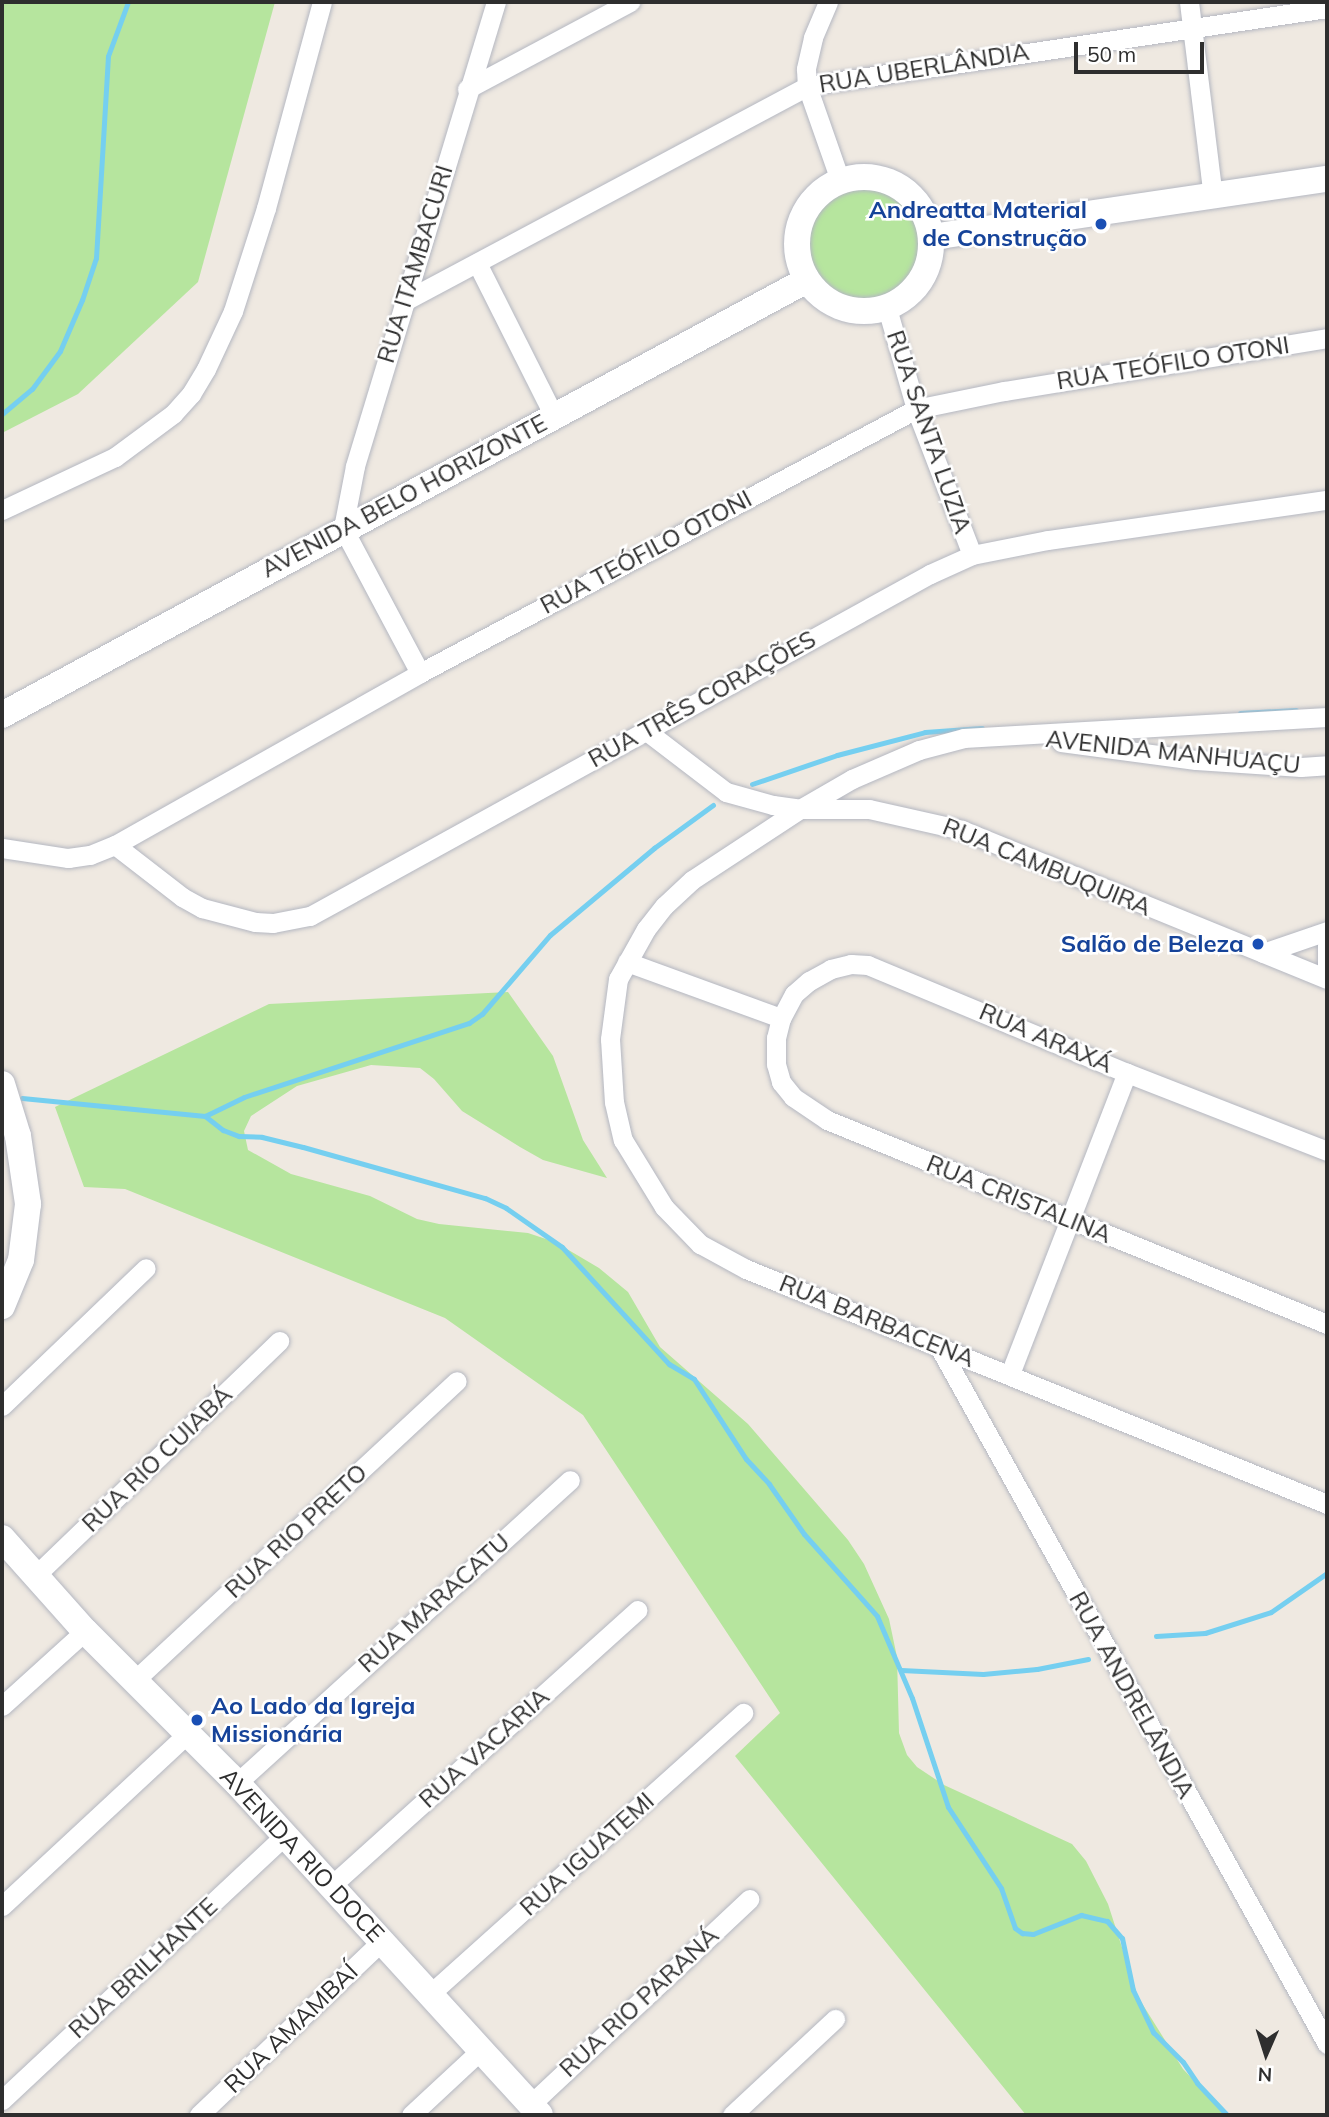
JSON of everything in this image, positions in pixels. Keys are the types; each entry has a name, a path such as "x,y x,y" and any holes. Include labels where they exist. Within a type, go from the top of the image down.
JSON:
{"street":[{"path":"2,510 115,457 173,414 201,378 233,311 266,208 323,2"},
{"name":"RUA ITAMBACURI","path":"343,528 355,466 467,89 496,2"},
{"path":"467,89 630,2"},
{"path":"828,2 808,54 807,86 840,180"},
{"path":"1189,2 1213,197"},
{"name":"RUA UBERLÂNDIA","path":"403,302 807,86 1327,8"},
{"path":"868,177 886,181 904,190 922,211 932,237 928,267 922,280 900,301 887,308 869,312 834,304 819,294 807,280 798,255 799,228 816,197 840,180 868,177"},
{"path":"932,237 1327,179"},
{"path":"477,263 554,416"},
{"name":"AVENIDA BELO HORIZONTE","path":"2,715 343,528 807,280"},
{"name":"RUA SANTA LUZIA","path":"887,308 916,409 972,555"},
{"name":"RUA TEÓFILO OTONI","path":"2,848 68,858 90,855 116,845 419,673 916,409 1004,391 1327,338"},
{"name":"RUA TRÊS CORAÇÕES","path":"116,845 181,897 202,908 255,922 292,921 310,916 930,574 972,555 1048,540 1327,500"},
{"path":"343,528 419,673"},
{"name":"AVENIDA MANHUAÇU","path":"800,809 852,779 919,750 964,738 1327,717"},
{"path":"645,730 726,792 773,805 800,809"},
{"name":"AVENIDA MANHUAÇU","path":"1018,736 1196,760 1301,767 1327,765"},
{"path":"781,1018 623,970 664,906 692,880 800,809"},
{"name":"RUA CAMBUQUIRA","path":"800,809 869,809 962,830 1327,979"},
{"path":"1263,953 1327,931"},
{"path":"1327,944 1327,965"},
{"name":"RUA ARAXÁ","path":"781,1018 794,994 809,981 831,969 851,964 868,965 1128,1073 1327,1151"},
{"name":"RUA BARBACENA","path":"623,970 610,1039 614,1102 624,1140 664,1208 684,1231 721,1257 1327,1504"},
{"name":"RUA CRISTALINA","path":"781,1018 776,1038 776,1064 782,1082 793,1097 808,1110 849,1130 1327,1324"},
{"path":"1010,1374 1128,1073"},
{"path":"2,1084 18,1136 28,1205 20,1260 2,1306"},
{"path":"2,1406 146,1268"},
{"name":"RUA RIO CUIABÁ","path":"35,1576 279,1341"},
{"name":"RUA ANDRELÂNDIA","path":"938,1345 1327,2043"},
{"name":"RUA RIO PRETO","path":"135,1680 457,1381"},
{"name":"RUA MARACATU","path":"237,1783 570,1480"},
{"name":"AVENIDA RIO DOCE","path":"2,1538 85,1631 186,1735 237,1783 535,2110"},
{"name":"RUA VACARIA","path":"332,1885 637,1610"},
{"path":"2,1706 85,1631"},
{"name":"RUA IGUATEMI","path":"430,1994 743,1713"},
{"path":"2,1906 186,1735"},
{"name":"RUA BRILHANTE","path":"2,2100 284,1836"},
{"name":"RUA RIO PARANÁ","path":"535,2110 749,1899"},
{"name":"RUA AMAMBAÍ","path":"199,2115 382,1941"},
{"path":"732,2115 835,2019"},
{"path":"411,2115 481,2050"}],"green space":[{"path":"2,2 275,2 198,282 78,394 2,433"},
{"path":"865,189 886,194 904,206 916,224 921,245 916,266 904,284 886,296 865,301 844,296 826,284 814,266 809,245 814,224 826,206 844,194"},
{"path":"508,992 553,1056 583,1140 607,1178 543,1160 520,1147 462,1111 434,1079 420,1068 371,1065 297,1086 251,1116 244,1131 248,1150 291,1174 370,1196 417,1219 439,1224 528,1233 555,1242 599,1268 628,1292 660,1347 748,1424 848,1540 864,1564 889,1619 897,1657 899,1733 907,1755 917,1767 944,1785 1072,1844 1086,1861 1108,1904 1138,1997 1183,2069 1227,2115 1026,2115 735,1756 780,1713 583,1415 445,1318 125,1189 84,1187 55,1107 269,1004"}],"waterway":[{"path":"2,414 32,389 60,351 82,300 96,258 108,56 128,2"},
{"path":"1240,713 1296,710"},
{"path":"752,784 837,755 925,732 982,728"},
{"path":"205,1116 244,1097 469,1023 482,1014 550,935 654,848 713,805"},
{"path":"22,1098 205,1116 223,1130 239,1136 262,1137 303,1147 485,1198 506,1208 562,1247 669,1364 694,1379 746,1459 769,1484 804,1534 877,1616 912,1698 948,1807 1001,1888 1015,1928 1022,1933 1033,1934 1081,1915 1107,1921 1122,1938 1133,1990 1153,2032 1183,2062 1197,2083 1227,2115"},
{"path":"1156,1636 1205,1633 1271,1612 1327,1573"},
{"path":"901,1670 983,1674 1037,1669 1088,1659"}],"place":[{"name":"Andreatta Material de Construção","path":"1101,224"},
{"name":"Salão de Beleza","path":"1258,944"},
{"name":"Ao Lado da Igreja Missionária","path":"197,1720"}]}
